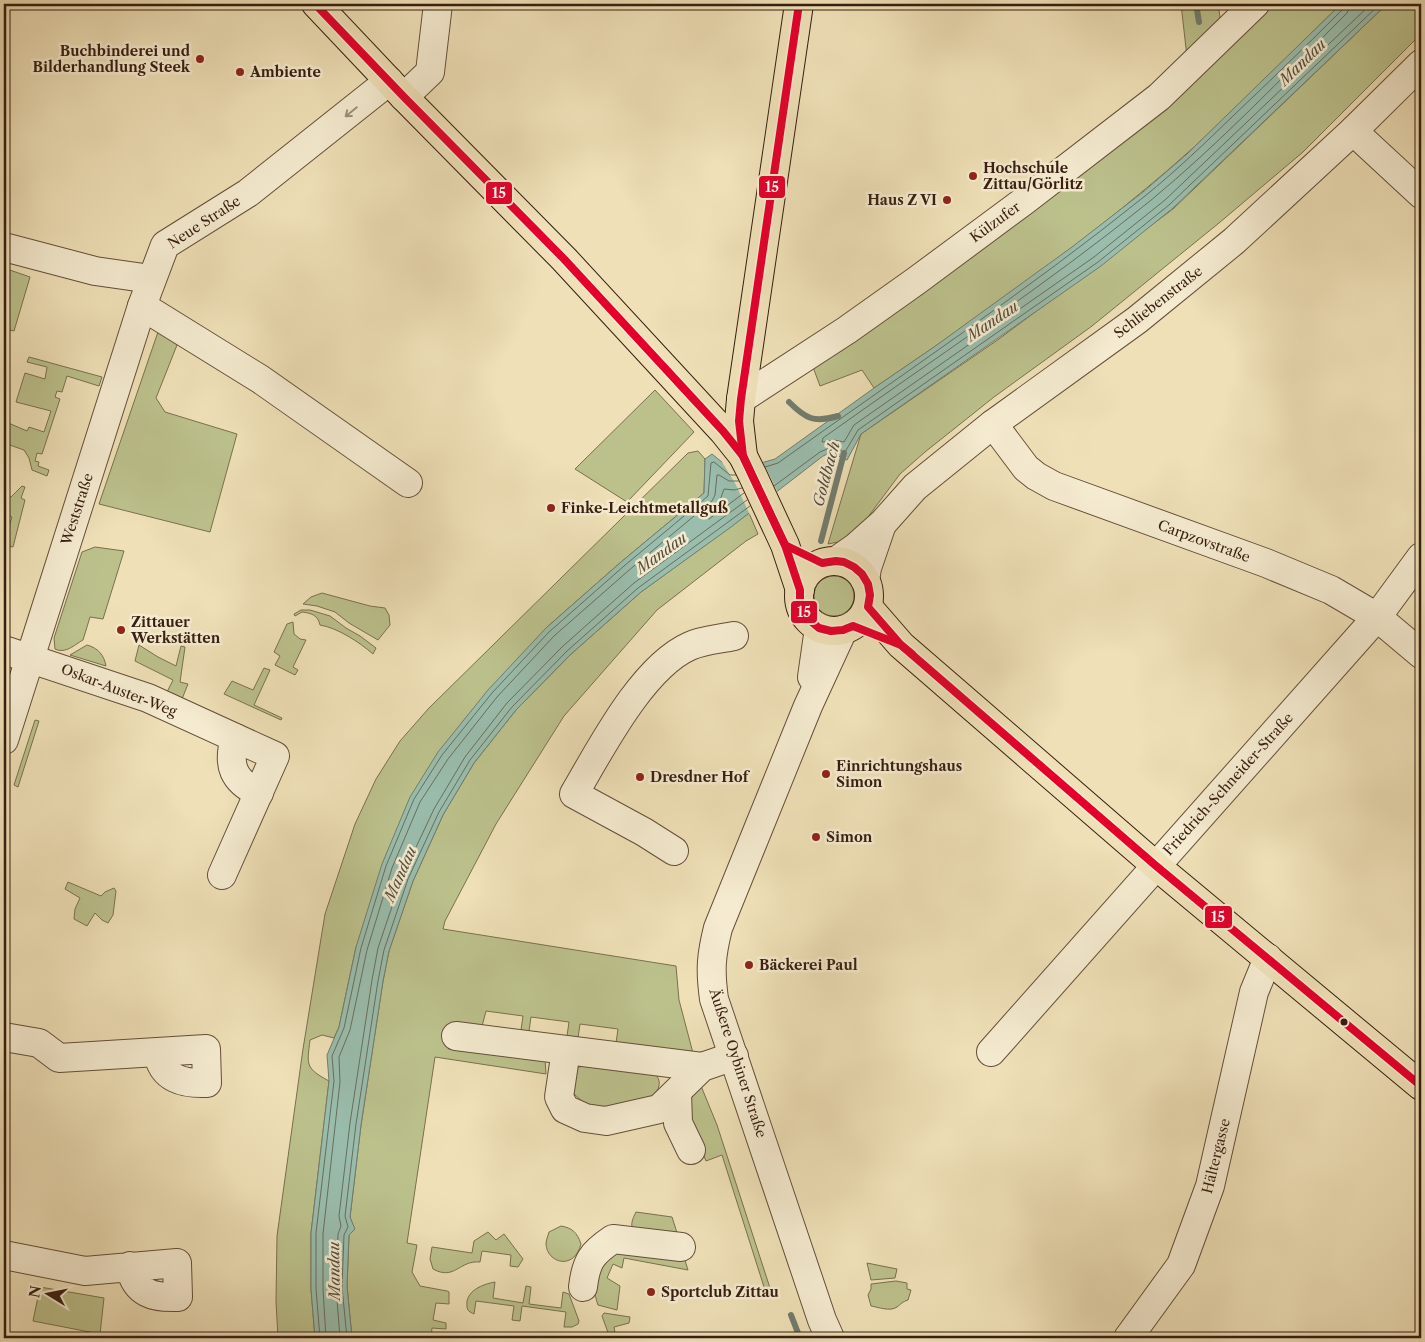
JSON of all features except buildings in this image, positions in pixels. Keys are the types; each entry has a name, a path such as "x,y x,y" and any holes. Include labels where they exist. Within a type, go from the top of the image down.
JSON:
{"main road":[{"path":"316,4 396,89 564,259 734,417"},
{"path":"799,4 734,417 748,465 785,545 800,590 800,601 806,617 846,623 901,644 1155,865 1421,1086"},
{"path":"785,545 829,562 844,562 862,574 868,584 870,596 846,623"},
{"path":"800,590 808,572 829,562"}],"street":[{"name":"Neue Straße","path":"151,279 165,245 248,193 396,89 430,72 438,4"},
{"name":"Külzufer","path":"734,417 846,330 1024,201 1159,97 1255,4"},
{"name":"Schliebenstraße","path":"829,562 856,547 883,523 915,487 993,424 1137,320 1234,241 1353,132 1421,64"},
{"path":"1353,132 1421,194"},
{"path":"4,247 95,271 151,279"},
{"name":"Weststraße","path":"4,740 151,279"},
{"path":"142,306 260,378 408,483"},
{"name":"Carpzovstraße","path":"993,424 1026,468 1054,486 1266,564 1330,590 1377,617 1421,654"},
{"name":"Schliebenstraße","path":"865,580 867,568 883,523"},
{"name":"Friedrich-Schneider-Straße","path":"991,1052 1377,617 1421,557"},
{"name":"Äußere Oybiner Straße","path":"830,1338 822,1320 714,999 710,975 712,953 718,928 808,706 846,623"},
{"path":"674,851 644,832 574,794 612,728 648,679 670,657 691,645 734,636"},
{"name":"Oskar-Auster-Weg","path":"4,650 148,698 275,756 222,875"},
{"path":"235,738 232,747 231,763 234,775 259,793"},
{"name":"Hältergasse","path":"1128,1338 1181,1265 1210,1186 1254,992 1268,958"},
{"path":"456,1036 702,1067 734,1056"},
{"path":"4,1037 39,1043 59,1058 158,1053"},
{"path":"566,1050 559,1097 565,1109 585,1118 606,1121 659,1109 702,1067"},
{"path":"677,1093 678,1123 692,1150"},
{"path":"583,1287 585,1270 596,1250 613,1239 681,1247"},
{"path":"4,1255 85,1271 130,1266"}],"green space":[{"path":"1181,4 1218,4 1221,24 1187,57"},
{"path":"1268,4 1341,4 1244,100 1169,169 1078,243 1011,293 874,388 862,370 820,386 813,367"},
{"path":"1387,4 1421,4 1421,34 1303,152 1092,326 994,397 925,452 900,474 862,525 852,535 838,542 828,544 861,434 999,339 1173,209"},
{"path":"4,268 30,277 14,331 4,329"},
{"path":"159,329 177,345 156,398 165,412 237,434 210,532 99,504"},
{"path":"29,357 102,377 99,386 67,376 62,392 57,391 55,397 60,399 42,454 37,453 35,461 39,462 38,466 49,470 47,476 32,470 29,458 24,450 4,443 6,422 27,431 29,427 44,432 51,411 16,402 25,373 45,379 47,367 27,362"},
{"path":"655,390 694,432 627,502 575,469"},
{"path":"698,451 705,459 704,493 546,628 356,947 339,1027 334,1038 322,1035 310,1040 309,1065 315,1073 329,1081 311,1233 311,1289 315,1338 278,1338 276,1302 277,1236 303,1049 325,914 355,824 376,779 400,741 429,708 688,453"},
{"path":"22,486 25,487 21,498 25,500 13,547 6,546 4,553 4,529 8,530 12,517 4,514 4,497 11,497"},
{"path":"749,513 758,534 746,541 657,610 564,716 496,824 445,921 443,929 676,966 679,1000 693,1053 616,1043 618,1029 580,1024 578,1038 567,1036 569,1022 531,1017 529,1031 521,1030 523,1016 486,1011 481,1030 545,1060 546,1074 435,1057 407,1243 417,1245 412,1272 420,1286 449,1292 449,1304 436,1303 433,1320 446,1323 446,1329 432,1328 431,1338 352,1338 347,1286 349,1235 354,1229 350,1217 361,1125 383,981 389,951 413,881 443,815 474,763 516,710 570,655 641,592"},
{"path":"95,547 124,551 103,619 90,617 83,640 66,650 55,649 54,638 82,552"},
{"path":"838,576 845,579 851,585 854,596 853,604 845,613 838,616 830,616 823,613 815,604 814,592 817,585 826,577"},
{"path":"322,593 370,606 385,608 389,615 390,625 378,640 349,623 335,612 303,604 311,597"},
{"path":"301,610 310,610 330,616 376,648 373,654 348,636 320,625 314,615 302,612 295,616 294,614"},
{"path":"293,622 294,634 300,639 306,640 293,667 298,670 295,675 275,665 280,656 274,652 287,624"},
{"path":"87,645 100,652 106,666 70,655"},
{"path":"139,645 176,666 181,646 185,647 180,682 188,684 182,699 167,692 173,680 135,661"},
{"path":"264,668 270,670 254,705 282,718 281,720 224,694 232,681 253,690"},
{"path":"35,720 39,721 18,787 14,785"},
{"path":"68,882 101,896 114,888 116,891 113,915 108,923 95,913 87,926 74,919 75,909 80,898 65,889"},
{"path":"599,1063 656,1075 659,1080 658,1089 653,1096 618,1109 591,1106 584,1103 571,1089 577,1068"},
{"path":"701,1086 717,1125 770,1288 765,1290 722,1155 706,1161 693,1128 690,1101 693,1094"},
{"path":"636,1212 672,1217 679,1239 633,1230 632,1223"},
{"path":"561,1226 574,1231 581,1244 578,1253 567,1261 561,1261 551,1256 546,1244 549,1232"},
{"path":"488,1232 496,1240 504,1234 523,1259 518,1267 510,1266 511,1255 482,1251 480,1262 467,1264 447,1273 433,1269 430,1259 432,1247 472,1253 474,1241"},
{"path":"618,1250 683,1254 688,1270 624,1258 622,1268 613,1264 607,1278 620,1286 617,1310 598,1305 595,1289 598,1274 606,1262"},
{"path":"867,1263 897,1269 895,1278 871,1280"},
{"path":"896,1281 907,1283 907,1289 911,1290 908,1300 891,1309 871,1306 868,1295 871,1284"},
{"path":"495,1282 493,1298 523,1303 526,1286 531,1287 529,1304 561,1308 563,1292 569,1294 579,1321 578,1324 572,1327 564,1327 566,1312 522,1306 520,1321 512,1320 514,1306 476,1301 474,1314 469,1311 467,1301 472,1292 485,1284"},
{"path":"40,1287 104,1298 100,1334 33,1321"},
{"path":"604,1313 630,1317 629,1323 614,1327 616,1338 610,1338 602,1316"}],"water":[{"name":"Mandau","path":"1341,4 1387,4 1173,208 1101,266 861,434 847,460 842,459 834,451 823,456 731,527 641,592 570,655 516,710 474,763 443,815 413,881 389,951 361,1125 350,1217 355,1229 349,1235 347,1286 352,1338 315,1338 311,1289 311,1233 329,1081 327,1055 339,1027 356,947 382,864 410,797 438,752 488,690 546,628 704,493 705,459 712,454 733,471 775,459 934,347 1072,247 1143,192 1187,154"}],"pier":[{"path":"719,457 734,468 762,460 778,493 750,515 735,483"}],"waterway":[{"path":"1196,4 1199,22"},
{"path":"789,402 800,412 811,418 823,419 838,416"},
{"name":"Goldbach","path":"821,541 844,453"},
{"name":"Goldbach","path":"791,1315 800,1338"}],"transit line":[{"name":"15","path":"315,4 564,259 723,431 743,456 785,545 800,590 800,601 806,617 819,628 831,631 843,630 853,626 901,645 1155,865 1421,1086"},
{"name":"15","path":"799,4 741,399 739,421 743,456 785,545 822,563 836,561 844,562 854,567 862,574 868,584 870,595 868,607 901,645 912,654"}],"place":[{"name":"Buchbinderei und Bilderhandlung Steek","path":"200,59"},
{"name":"Ambiente","path":"240,72"},
{"name":"Hochschule Zittau/Görlitz","path":"973,176"},
{"name":"Haus Z VI","path":"947,200"},
{"name":"Finke-Leichtmetallguß","path":"551,508"},
{"name":"Zittauer Werkstätten","path":"121,630"},
{"name":"Einrichtungshaus Simon","path":"826,774"},
{"name":"Dresdner Hof","path":"640,777"},
{"name":"Simon","path":"816,837"},
{"name":"Bäckerei Paul","path":"749,965"},
{"name":"Sportclub Zittau","path":"651,1292"}]}
